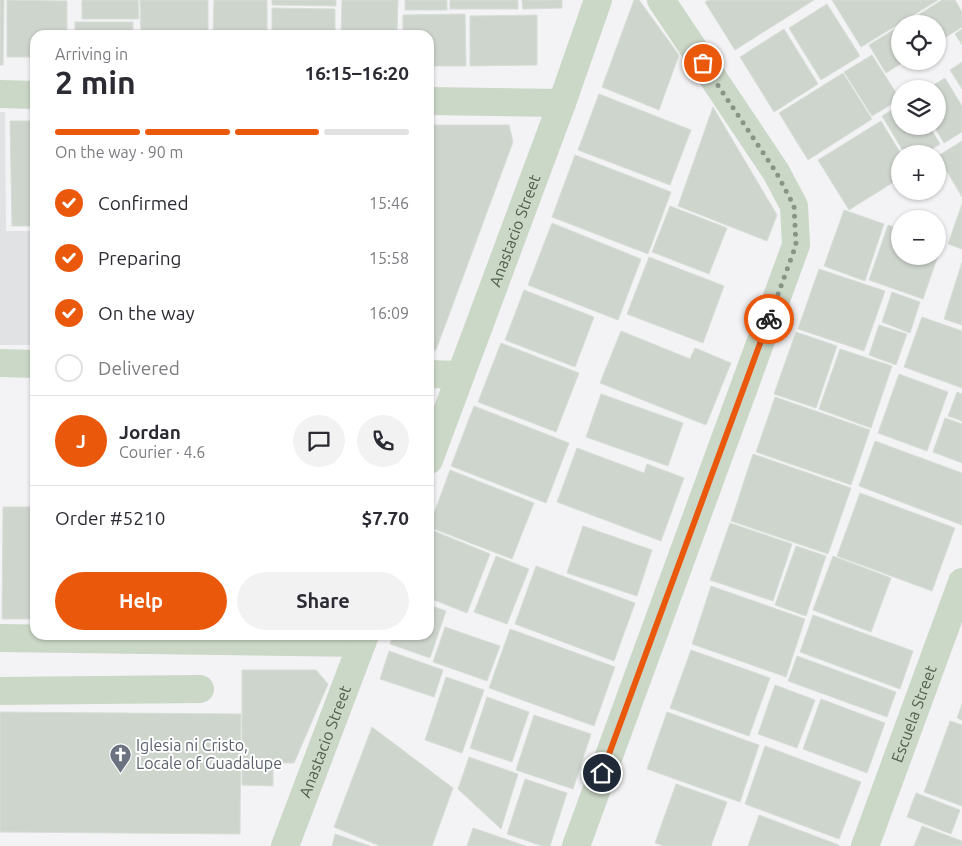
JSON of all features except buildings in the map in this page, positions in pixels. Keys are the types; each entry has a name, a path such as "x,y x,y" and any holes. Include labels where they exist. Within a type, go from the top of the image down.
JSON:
{"street":[{"name":"Anastacio Street","path":"434,446 562,103 598,0"},
{"path":"576,846 796,245 794,206 776,172 661,0"},
{"path":"0,94 30,95"},
{"path":"434,101 562,103"},
{"path":"0,363 30,364"},
{"path":"434,374 460,375"},
{"name":"Escuela Street","path":"865,846 962,582"},
{"path":"0,638 30,638"},
{"name":"Anastacio Street","path":"285,846 363,640"},
{"path":"0,691 200,690"}],"shaded area":[{"path":"0,112 5,112 6,231 30,231 30,345 0,345"}],"way so far":[{"path":"703,63 776,172 794,206 796,245 769,319"}],"place":[{"name":"Iglesia ni Cristo, Locale of Guadalupe","path":"120,773"}],"route":[{"path":"602,773 769,319"}]}
